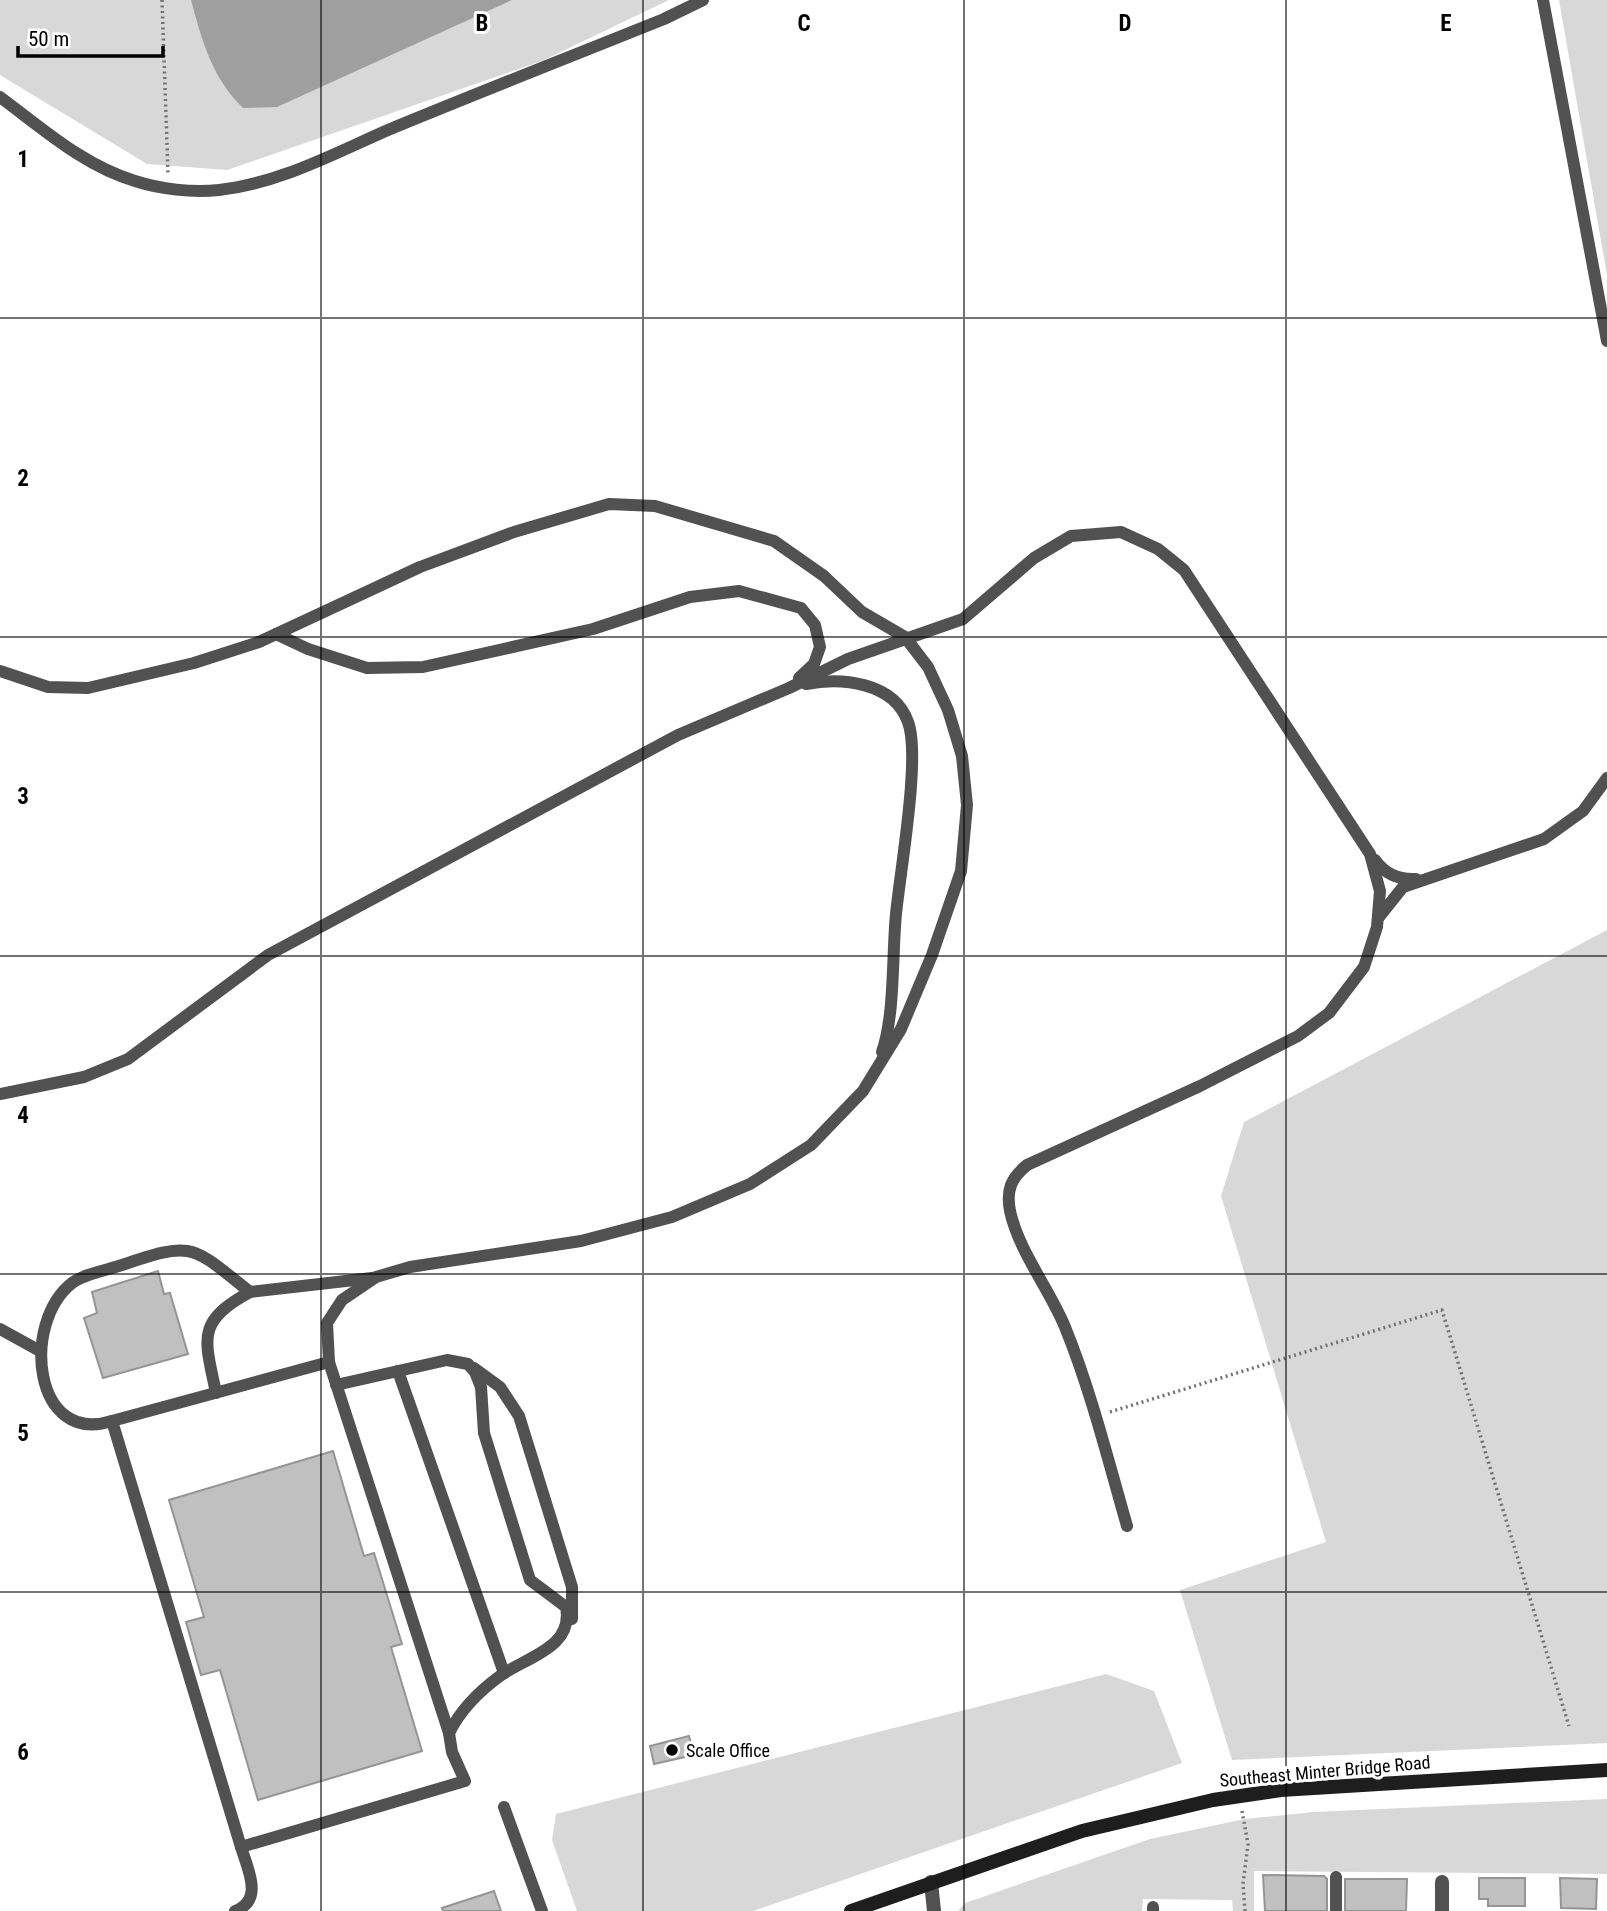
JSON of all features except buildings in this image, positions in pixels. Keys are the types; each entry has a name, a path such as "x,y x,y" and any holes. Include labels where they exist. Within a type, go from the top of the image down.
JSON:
{"main road":[{"name":"Southeast Minter Bridge Road","path":"851,1911 1082,1831 1238,1796 1607,1770"}],"street":[{"path":"931,1882 934,1911"},
{"path":"1442,1882 1442,1911"}],"lane":[{"path":"0,97 96,166 135,181 169,188 218,190 256,183 314,164 399,126 664,19 703,0"},
{"path":"1543,0 1607,341"},
{"path":"0,671 48,687 88,688 194,663 276,634 420,567 514,532 609,504 655,506 774,541 824,576 862,612 905,637 928,667 948,710 962,756 967,805 961,871 932,955 901,1029 863,1091 811,1145 750,1184 672,1217 581,1241 410,1267 376,1277 250,1292 232,1302 211,1322 205,1344 216,1393"},
{"path":"0,1094 84,1077 128,1059 268,955 678,735 789,688 848,659 963,619 1034,558 1071,536 1121,533 1158,549 1184,570 1370,854 1384,872 1405,880 1422,879"},
{"path":"276,634 308,649 368,668 423,667 593,629 690,597 740,592 801,608 815,625 820,647 814,664 789,688"},
{"path":"789,688 819,681 850,681 876,689 897,705 908,721 912,745 890,981 890,1013 877,1068"},
{"path":"1378,920 1403,887 1544,839 1583,811 1607,778"},
{"path":"1127,1526 1064,1325 1021,1243 1010,1211 1008,1190 1014,1175 1027,1165 1200,1086 1298,1036 1329,1013 1364,967 1378,920 1380,891 1370,854"},
{"path":"250,1292 210,1260 190,1250 167,1250 74,1282 61,1294 44,1325 40,1352 42,1374 58,1410 86,1424 97,1425 329,1362"},
{"path":"241,1847 465,1781 452,1752 449,1733 329,1362 327,1323 342,1300 376,1277"},
{"path":"0,1329 40,1352"},
{"path":"336,1385 447,1360 468,1364 500,1387 519,1416 572,1587 574,1609 571,1622 562,1634 535,1658 504,1673 460,1711 449,1733"},
{"path":"468,1364 475,1372 481,1387 484,1433 522,1559 530,1580 566,1607 568,1620 562,1634"},
{"path":"398,1371 504,1673"},
{"path":"112,1421 253,1892 249,1902 234,1911"},
{"path":"504,1807 542,1911"},
{"path":"1336,1877 1336,1911"}],"path":[{"path":"162,0 169,188"},
{"path":"1095,1417 1442,1310 1569,1726"},
{"path":"1238,1796 1248,1844 1244,1884 1245,1911"}],"shaded area":[{"path":"0,0 669,0 542,61 227,170 147,164 0,75"},
{"path":"191,0 512,0 277,107 243,108 216,71 204,44"},
{"path":"1559,0 1607,0 1607,275"},
{"path":"1607,930 1607,1743 1232,1760 1180,1590 1326,1542 1221,1196 1244,1122"},
{"path":"1106,1674 1154,1691 1182,1763 753,1911 577,1911 552,1840 556,1814"},
{"path":"1607,1799 1607,1874 1254,1871 1254,1911 1233,1911 1232,1900 1143,1899 1142,1911 958,1911 965,1903 1150,1839 1245,1819 1314,1812"}],"place":[{"name":"Scale Office","path":"672,1750"}]}
